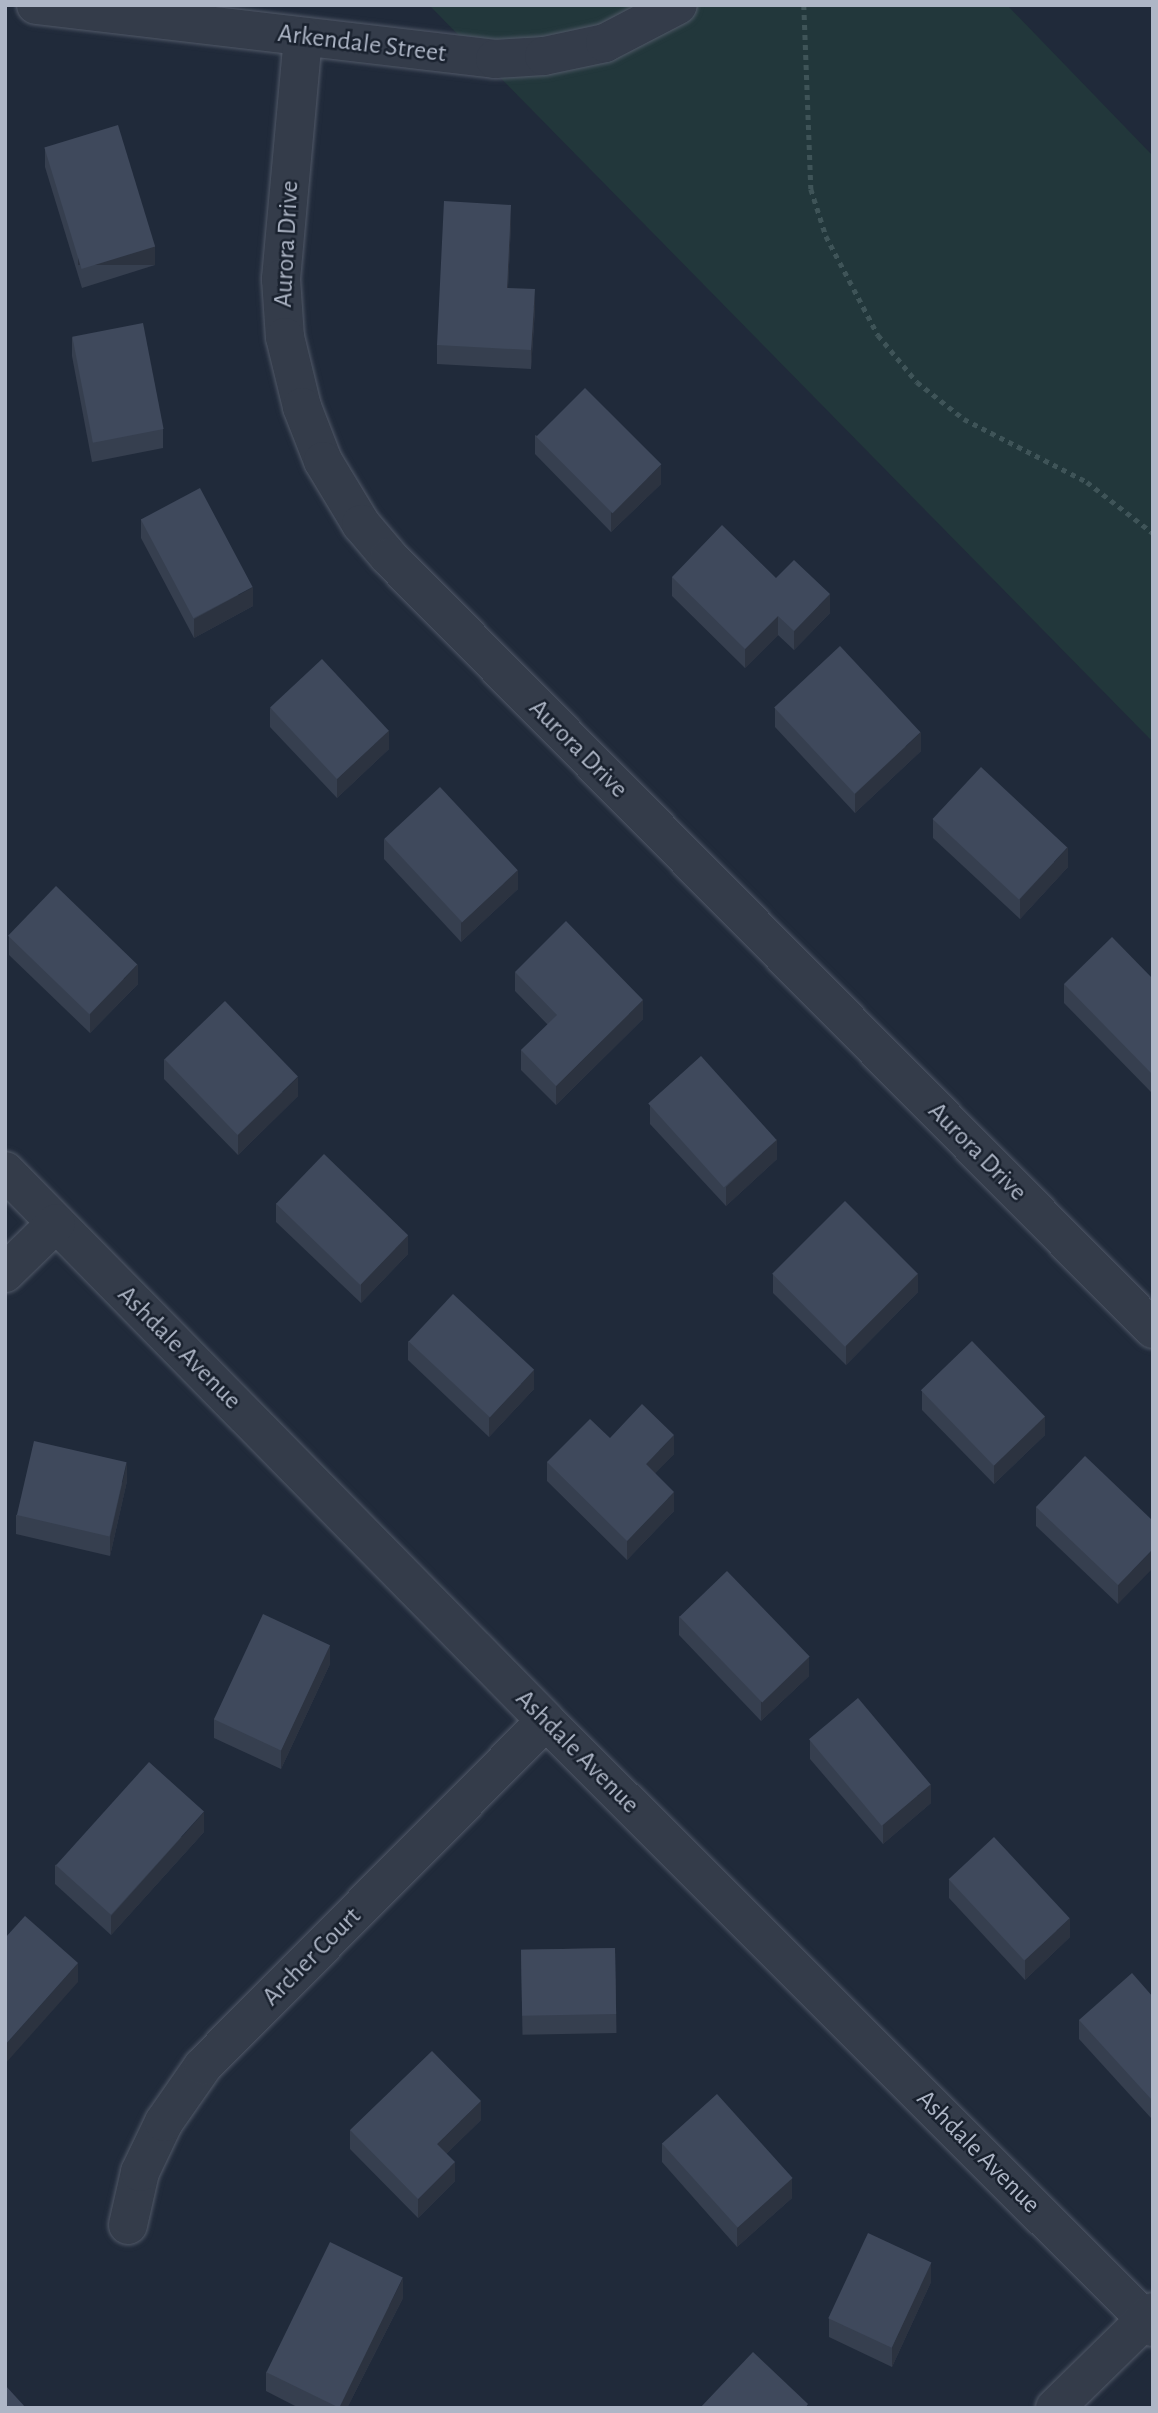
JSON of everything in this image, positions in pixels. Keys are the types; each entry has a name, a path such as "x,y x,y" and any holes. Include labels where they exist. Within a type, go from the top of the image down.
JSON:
{"street":[{"name":"Arkendale Street","path":"36,5 495,59 544,57 605,43 678,5"},
{"name":"Aurora Drive","path":"303,37 281,278 285,337 302,407 323,461 361,524 388,557 1153,1329"},
{"name":"Ashdale Avenue","path":"5,1171 546,1721 1150,2320"},
{"path":"5,1273 56,1223"},
{"name":"Archer Court","path":"128,2225 140,2172 164,2122 203,2066 546,1721"},
{"path":"1055,2408 1150,2320"}],"path":[{"path":"804,5 811,189 826,236 878,335 917,382 964,419 1087,482 1153,533"}],"green space":[{"path":"429,5 1007,5 1153,156 1153,742"}],"building":[{"path":"118,125 155,246 81,269 44,148"},
{"path":"444,201 511,205 507,288 535,289 531,350 437,345"},
{"path":"143,323 164,429 93,443 72,337"},
{"path":"585,388 661,464 613,513 536,437"},
{"path":"200,488 253,587 193,618 141,519"},
{"path":"722,525 776,578 794,560 830,594 794,631 778,616 745,649 672,577"},
{"path":"840,646 920,732 855,794 774,707"},
{"path":"322,659 389,731 337,779 270,707"},
{"path":"981,767 1067,847 1019,899 933,819"},
{"path":"440,787 518,870 462,922 384,839"},
{"path":"56,886 137,964 89,1014 8,936"},
{"path":"566,921 643,1000 556,1086 521,1050 557,1015 515,972"},
{"path":"1112,937 1153,979 1151,1073 1064,984"},
{"path":"225,1001 298,1077 238,1135 165,1059"},
{"path":"701,1056 777,1140 724,1187 648,1104"},
{"path":"324,1154 408,1235 360,1285 276,1204"},
{"path":"845,1201 918,1274 845,1347 772,1274"},
{"path":"453,1294 534,1370 490,1417 409,1342"},
{"path":"972,1341 1045,1417 994,1466 921,1390"},
{"path":"642,1404 674,1435 646,1464 674,1492 627,1541 547,1462 590,1419 610,1438"},
{"path":"34,1441 127,1462 109,1536 17,1515"},
{"path":"1085,1456 1153,1521 1153,1549 1118,1585 1036,1507"},
{"path":"727,1571 810,1657 762,1702 680,1617"},
{"path":"263,1614 330,1645 281,1750 214,1719"},
{"path":"858,1698 931,1785 882,1826 809,1739"},
{"path":"149,1762 204,1812 111,1915 56,1865"},
{"path":"994,1837 1070,1918 1024,1960 949,1879"},
{"path":"25,1916 78,1963 5,2045 5,1938"},
{"path":"615,1948 616,2014 522,2016 521,1950"},
{"path":"1132,1973 1153,1997 1151,2099 1079,2020"},
{"path":"432,2051 481,2101 437,2144 455,2162 418,2199 350,2130"},
{"path":"717,2094 793,2178 738,2227 662,2144"},
{"path":"868,2233 931,2263 892,2348 828,2318"},
{"path":"330,2242 403,2278 339,2408 266,2372"},
{"path":"753,2352 808,2404 805,2408 700,2408"},
{"path":"5,2385 26,2408 5,2408"}]}
